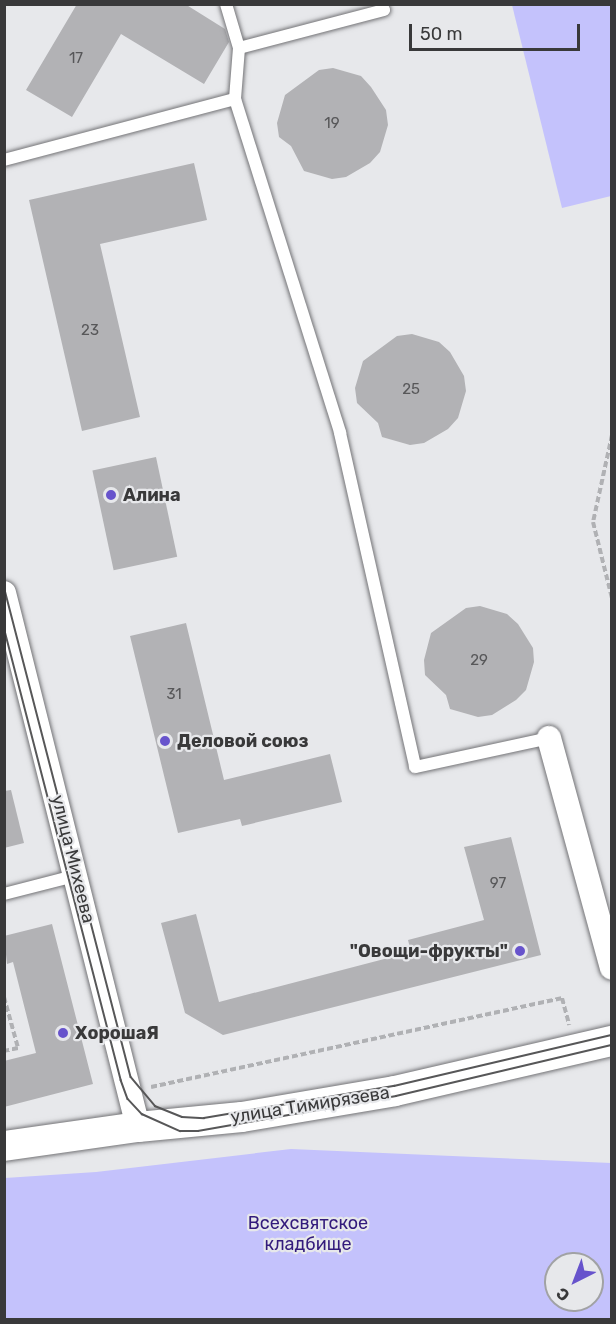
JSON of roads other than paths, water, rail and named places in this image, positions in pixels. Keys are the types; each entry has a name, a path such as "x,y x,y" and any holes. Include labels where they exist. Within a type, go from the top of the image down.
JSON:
{"street":[{"name":"улица Михеева","path":"4,593 78,875 138,1127"},
{"path":"549,738 612,968"},
{"name":"улица Тимирязева","path":"4,1146 138,1127 242,1117 395,1090 612,1041"}],"lane":[{"path":"226,4 239,48 235,99 340,433 415,767 549,738"},
{"path":"239,48 384,10"},
{"path":"4,160 235,99"},
{"path":"4,894 78,875"}],"tram line":[{"path":"4,586 131,1077 155,1106 182,1117 204,1118 394,1086 612,1035"},
{"path":"4,627 121,1080 128,1099 142,1114 180,1131 198,1131 396,1096 612,1045"}],"place":[{"name":"Алина","path":"111,495"},
{"name":"Деловой союз","path":"165,741"},
{"name":"\"Овощи-фрукты\"","path":"520,951"},
{"name":"ХорошаЯ","path":"63,1033"}],"park label":[{"name":"Всехсвятское кладбище","path":"308,1234"}]}
